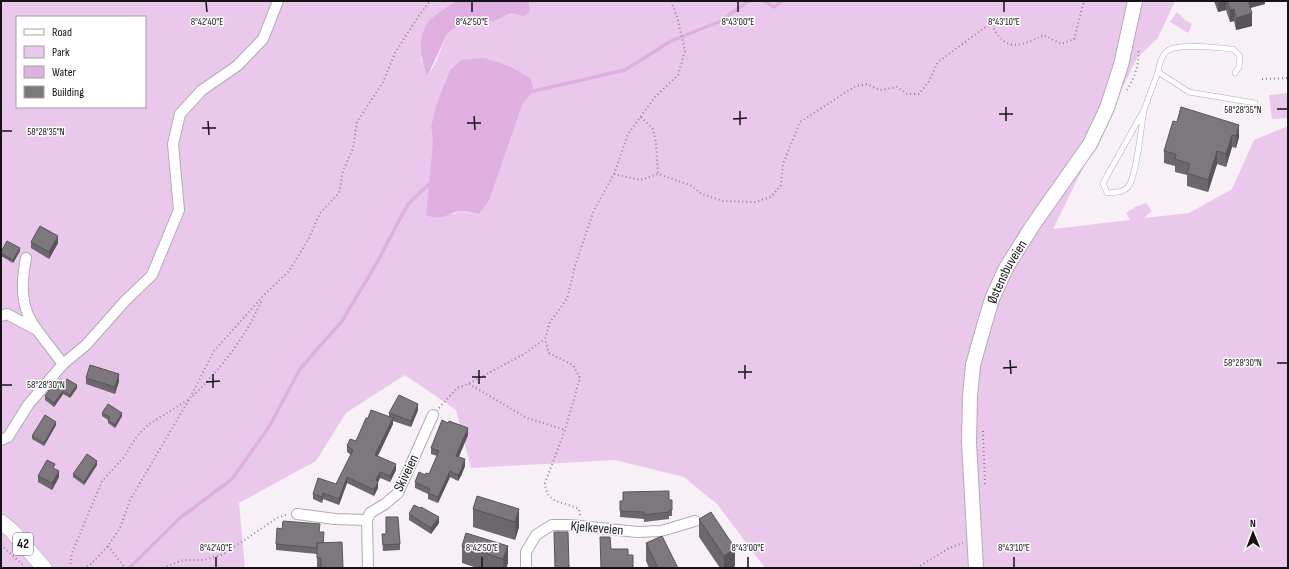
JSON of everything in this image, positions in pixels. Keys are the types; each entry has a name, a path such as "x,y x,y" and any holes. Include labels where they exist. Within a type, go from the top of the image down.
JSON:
{"main road":[{"name":"Østensbuveien","path":"976,568 969,442 970,396 973,365 984,326 992,299 1006,268 1033,225 1090,144 1107,108 1121,65 1136,1"},
{"name":"42","path":"1,522 12,532 44,568"}],"street":[{"path":"1,440 8,437 28,405 63,364 86,345 125,301 152,275 179,210 173,144 180,114 202,90 237,66 263,39 278,1"},
{"path":"26,258 22,280 22,292 25,307 37,330 63,364"},
{"path":"1,316 7,314 37,330"},
{"name":"Skiveien","path":"367,520 370,513 385,504 398,493 433,415"},
{"path":"297,514 335,519 367,520 368,568"},
{"name":"Kjelkeveien","path":"526,568 526,552 536,536 552,525 581,526 637,532 661,531 696,521"}],"lane":[{"path":"1144,110 1134,174 1128,187 1119,192 1107,193 1102,183 1144,110 1158,72 1159,64 1167,51 1179,47 1233,49 1240,56 1239,67 1236,73"},
{"path":"1158,72 1189,92 1255,103"}],"path":[{"path":"83,568 90,564 108,546 120,528 130,500 190,398 214,351 263,296 289,271 309,238 320,213 339,193 344,171 353,148 357,122 383,82 395,53 430,1"},
{"path":"581,526 579,509 552,500 545,493 545,483 565,430 580,378 573,365 550,353 546,339 550,322 567,299 575,266 594,210 614,174 628,134 655,97 678,74 685,51 671,1"},
{"path":"614,174 640,180 658,174 690,185 702,194 723,201 754,202 771,197 781,185 783,164 800,122 854,87 867,84 880,90 897,87 907,94 918,94 929,81 938,62 984,28 992,25 997,36 1008,44 1023,45 1044,35 1061,44 1074,40 1084,1"},
{"path":"1125,96 1127,89 1134,81 1139,56 1138,49"},
{"path":"1262,79 1288,78"},
{"path":"641,117 653,128 656,142 658,174"},
{"path":"70,568 72,553 102,481 124,457 137,436 148,425 190,398 210,379 255,318 263,296"},
{"path":"433,415 457,388 468,384 524,354 546,339"},
{"path":"468,384 527,418 565,430"},
{"path":"982,426 985,489"},
{"path":"163,568 183,560 203,560 222,555 277,518 287,514 297,514"},
{"path":"917,568 949,548 975,538"},
{"path":"1,545 26,568"},
{"path":"108,546 125,568"}],"green space":[{"path":"1,1 457,1 430,20 421,59 427,77 435,64 447,34 463,22 480,20 493,22 511,13 530,11 529,1 1175,1 1158,38 1137,58 1053,229 1130,220 1126,213 1135,207 1146,203 1152,211 1144,218 1189,213 1232,189 1254,140 1288,126 1288,568 765,568 718,505 684,477 615,460 471,468 456,410 405,375 346,413 316,461 239,503 245,568 3,568 1,566","holes":["461,60 534,91 523,103 489,201 479,214 459,211 453,215 433,143 431,127 436,105 450,70"]},
{"path":"1177,12 1185,20 1192,24 1188,33 1170,22"},
{"path":"1288,93 1288,118 1272,119 1269,95"}],"water":[{"path":"456,1 529,1 530,11 524,16 511,13 493,22 480,20 463,22 447,34 427,77 421,48 423,33 430,20"},
{"path":"484,58 509,66 530,78 534,91 523,103 489,201 479,214 460,211 437,218 426,215 433,143 431,127 436,105 450,70 461,60"}],"building":[{"path":"1227,1 1248,1 1252,13 1236,18 1234,9 1230,10"},
{"path":"1181,107 1239,125 1236,136 1232,135 1226,154 1217,151 1208,180 1187,173 1190,164 1175,159 1176,154 1164,151 1173,121 1177,122"},
{"path":"40,226 58,236 49,252 31,242"},
{"path":"7,241 20,248 13,260 1,253"},
{"path":"90,365 119,374 115,387 86,378"},
{"path":"60,379 65,382 67,379 77,385 70,395 63,391 54,403 45,396 51,388 53,389"},
{"path":"399,395 418,404 411,421 389,413"},
{"path":"108,404 122,413 115,425 108,420 110,417 102,413"},
{"path":"371,410 393,418 375,455 396,464 390,476 380,472 376,480 378,482 374,490 347,477 339,499 323,493 322,497 313,494 318,478 336,484 353,450 347,446 350,439 356,441"},
{"path":"45,415 56,422 44,443 32,436"},
{"path":"442,420 468,428 456,456 465,459 461,470 458,475 450,471 438,497 428,493 430,489 415,482 419,472 425,475 426,473 429,474 439,451 431,448"},
{"path":"87,454 97,461 84,482 73,474"},
{"path":"47,460 55,464 53,468 59,471 52,483 38,476"},
{"path":"669,491 669,500 672,500 672,510 669,510 669,512 644,515 644,512 620,511 620,501 623,501 623,492"},
{"path":"477,496 519,509 515,522 473,509"},
{"path":"414,505 420,508 421,507 439,517 431,528 409,514"},
{"path":"711,512 735,548 724,556 699,519"},
{"path":"386,517 398,517 400,544 383,545 382,534 386,534"},
{"path":"283,521 320,524 319,532 324,532 323,543 317,543 317,548 276,544 277,528 282,529"},
{"path":"554,532 568,532 569,568 555,568"},
{"path":"466,533 508,546 503,559 462,546"},
{"path":"662,536 678,568 658,568 646,543"},
{"path":"600,537 610,537 611,549 628,549 628,555 633,555 633,568 601,568"},
{"path":"342,542 343,568 321,568 321,558 317,558 317,543"}],"waterway":[{"path":"534,91 625,70 671,41 721,21 748,1"},
{"path":"764,1 774,7 782,1"},
{"path":"129,568 180,518 232,479 269,427 300,369 342,321 375,266 408,204 429,184"}]}
